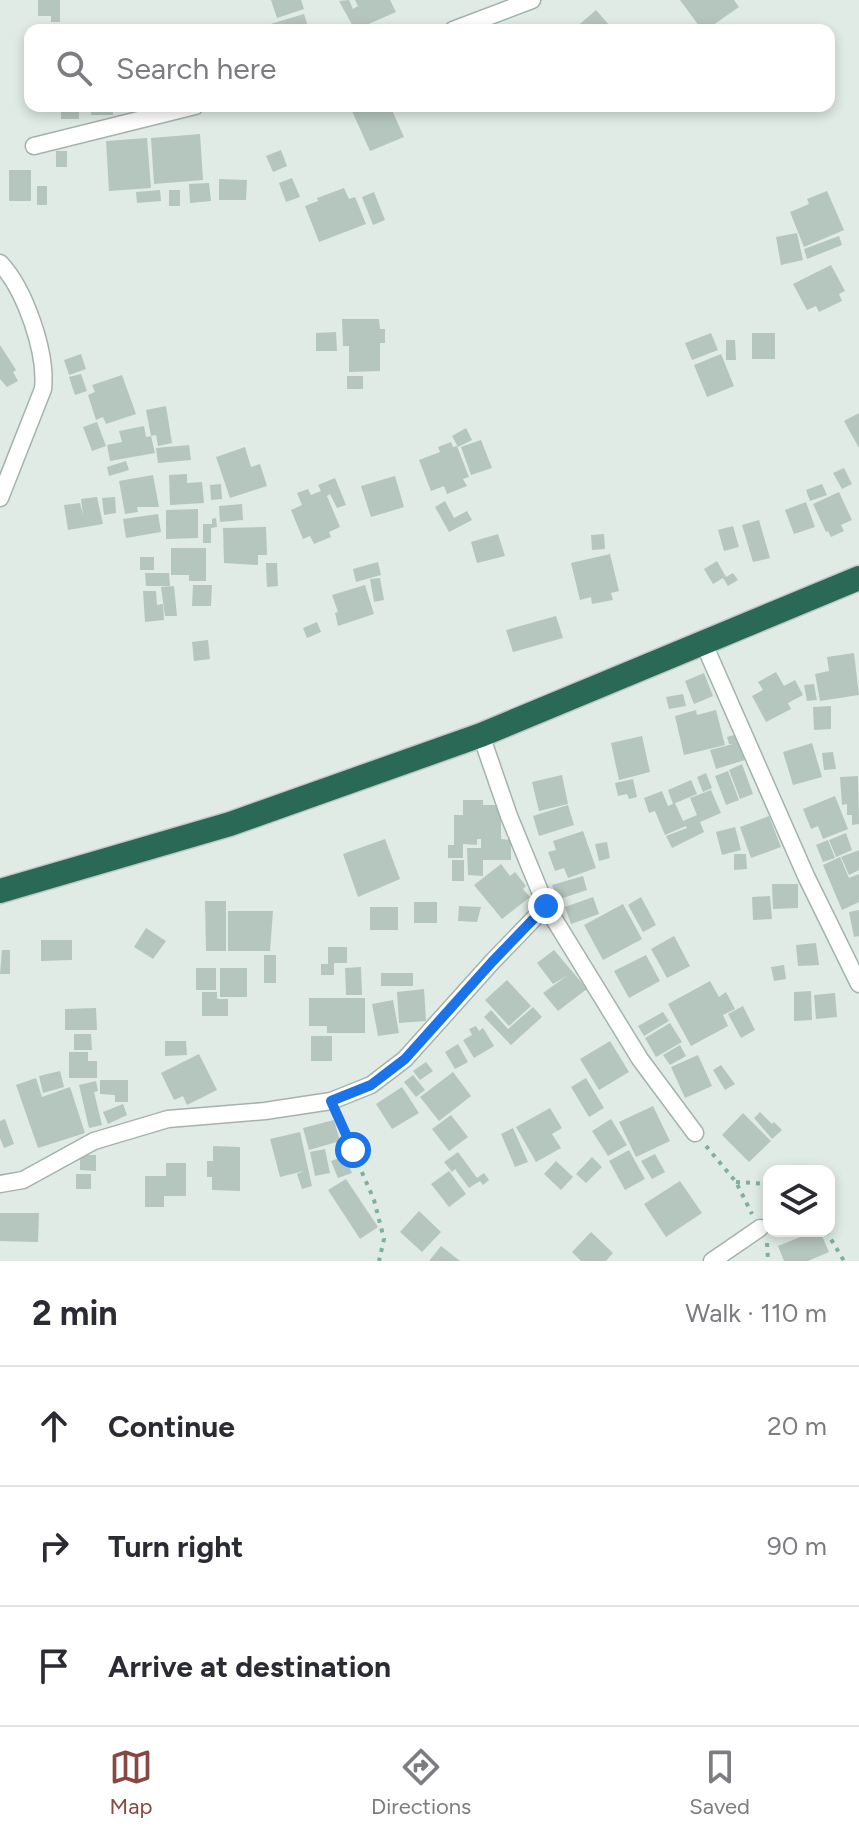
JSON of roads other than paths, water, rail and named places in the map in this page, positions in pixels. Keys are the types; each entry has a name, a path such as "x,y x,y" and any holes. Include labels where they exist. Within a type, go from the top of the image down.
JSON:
{"highway":[{"path":"0,891 230,824 481,735 859,578"}],"street":[{"path":"469,24 532,0"},
{"path":"34,146 171,112"},
{"path":"0,263 29,313 44,377 43,389 0,498"},
{"path":"704,644 806,876 859,984"},
{"path":"481,735 509,816 546,906 640,1059 695,1133"},
{"path":"0,1184 23,1180 94,1141 168,1119 265,1111 331,1101 371,1085 405,1059 546,906"},
{"path":"712,1261 760,1228"}]}
